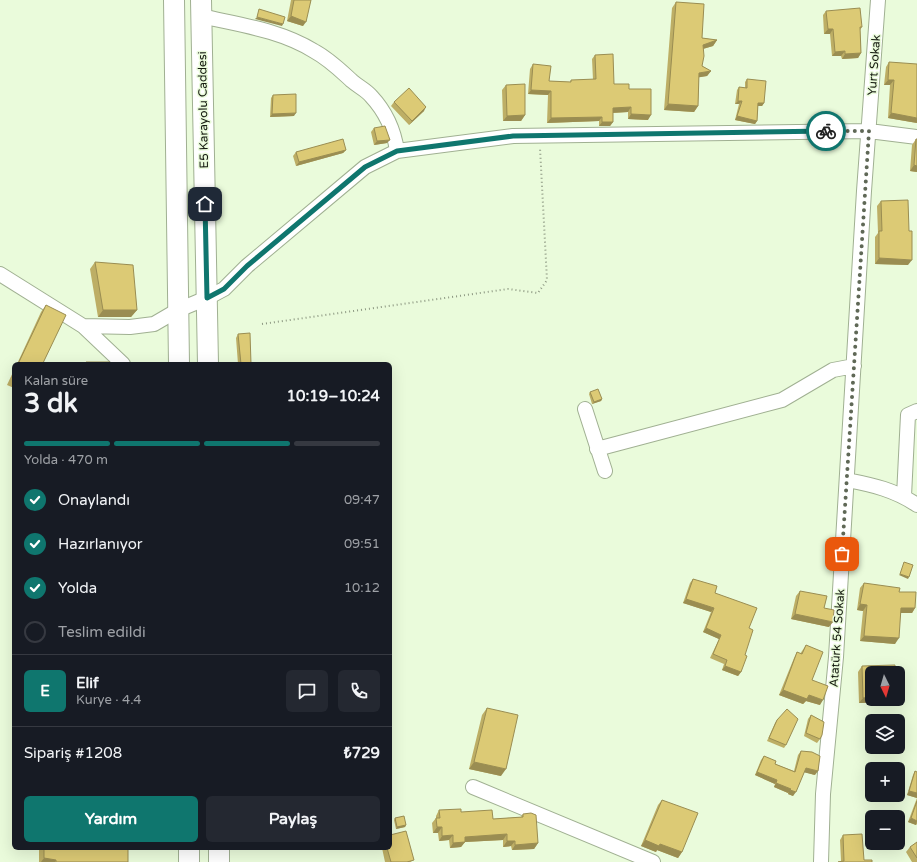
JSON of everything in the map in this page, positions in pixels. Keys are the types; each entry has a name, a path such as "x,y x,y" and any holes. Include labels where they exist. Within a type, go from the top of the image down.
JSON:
{"highway":[{"path":"173,0 179,362"},
{"name":"E5 Karayolu Caddesi","path":"201,8 208,362"},
{"path":"189,850 189,862"},
{"path":"219,850 219,862"}],"street":[{"name":"Yurt Sokak","path":"869,131 878,0"},
{"path":"201,8 300,43 328,60 367,92 379,105 390,123 397,151"},
{"path":"83,326 130,327 154,324 178,310 224,289 247,266 365,167 397,151 513,136 544,135 869,131 917,138"},
{"name":"Atatürk 54 Sokak","path":"821,862 823,794 836,657 869,131"},
{"path":"0,274 83,326 121,362"},
{"path":"597,450 782,400 833,370 854,366"},
{"path":"584,409 605,471"},
{"path":"904,496 908,415 917,411"},
{"path":"847,480 875,486 904,496 917,505"},
{"path":"473,787 653,862"}],"path":[{"path":"262,324 508,289 538,293 546,280 539,150 544,135"}],"building":[{"path":"294,0 311,0 306,22 291,16"},
{"path":"676,2 704,4 702,38 717,40 703,45 704,56 702,66 711,71 699,73 698,106 668,104"},
{"path":"860,8 862,27 860,27 861,53 845,54 845,51 835,52 833,29 828,29 826,11"},
{"path":"259,9 285,17 283,24 257,17"},
{"path":"613,54 614,84 629,84 629,89 651,89 651,115 631,114 631,107 613,108 613,122 602,122 602,117 551,118 551,91 531,90 533,64 551,66 549,81 571,82 571,80 596,79 595,55"},
{"path":"889,62 917,64 917,118 891,113 894,80 888,80"},
{"path":"747,79 766,81 764,103 758,103 757,121 737,116 742,101 738,101 739,87 747,88"},
{"path":"525,84 525,115 507,116 506,85"},
{"path":"409,88 426,107 412,121 394,102"},
{"path":"296,94 296,113 272,114 273,95"},
{"path":"385,126 390,140 377,141 374,128"},
{"path":"343,139 346,150 299,162 296,152"},
{"path":"917,139 917,166 914,165"},
{"path":"908,200 909,231 912,231 912,260 879,258 879,231 882,231 881,201"},
{"path":"95,262 133,265 137,310 103,310"},
{"path":"46,305 66,315 43,362 19,362"},
{"path":"250,333 251,362 241,362 238,334"},
{"path":"598,389 602,399 594,402 590,392"},
{"path":"904,562 913,565 909,577 900,574"},
{"path":"693,579 717,586 715,593 757,608 749,628 753,630 745,655 747,656 741,672 725,666 727,660 713,654 721,635 706,628 714,608 686,599"},
{"path":"864,583 900,588 899,592 916,592 915,608 901,608 899,638 864,636 867,605 860,604"},
{"path":"800,591 827,596 824,608 834,610 833,622 795,614"},
{"path":"806,645 823,652 812,680 828,686 823,700 809,695 807,699 783,690 797,652 802,654"},
{"path":"895,665 865,666 865,698 863,698 862,666"},
{"path":"487,708 518,715 506,769 474,762"},
{"path":"787,709 798,719 786,745 769,738 777,720"},
{"path":"811,715 824,722 820,739 806,733"},
{"path":"801,751 812,752 820,756 818,771 806,768 796,792 776,783 777,780 757,772 764,756 776,761 775,764 795,772"},
{"path":"915,771 917,772 917,793 909,791"},
{"path":"662,800 698,813 682,852 660,844 659,846 645,840"},
{"path":"917,801 917,821 911,818"},
{"path":"461,809 461,812 492,810 493,819 523,817 523,814 531,813 536,815 538,843 515,845 515,841 507,841 507,834 465,837 465,842 453,843 453,835 442,836 442,827 437,827 436,818 440,818 439,810"},
{"path":"404,816 406,825 397,827 395,818"},
{"path":"406,831 414,860 407,862 391,862 388,850 392,850 392,834"},
{"path":"862,834 864,860 872,860 872,862 838,862 844,861 843,835"},
{"path":"917,842 917,858 910,847"},
{"path":"44,850 128,850 128,862 56,862 56,860 44,858"}],"way so far":[{"path":"826,131 869,131 842,554"}],"route":[{"path":"205,204 207,298 224,289 247,266 365,167 397,151 513,136 826,131"}]}
